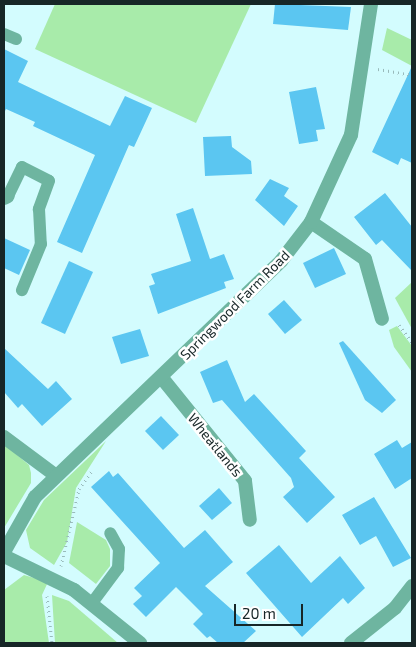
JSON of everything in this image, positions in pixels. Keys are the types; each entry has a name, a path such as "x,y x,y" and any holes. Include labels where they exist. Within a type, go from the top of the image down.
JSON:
{"street":[{"name":"Springwood Farm Road","path":"4,552 35,497 55,475 162,378 281,261 311,222 351,135 364,66 371,4"},
{"path":"311,222 365,259 382,320"},
{"name":"Wheatlands","path":"162,378 244,481 250,520"},
{"path":"4,437 55,475"},
{"path":"4,556 56,579 92,603 140,643"},
{"path":"351,643 394,608 412,586"}],"lane":[{"path":"6,197 22,167 49,180 39,209 41,244 22,290"},
{"path":"92,603 118,568 119,548 110,533"}],"path":[{"path":"364,66 412,76"},
{"path":"52,643 47,596 56,579 69,545 79,489 99,460"}],"green space":[{"path":"55,4 251,4 196,123 35,49"},
{"path":"387,28 412,40 412,66 382,50"},
{"path":"412,282 412,329 395,298"},
{"path":"397,326 412,346 412,372 394,347 389,330"},
{"path":"106,441 76,488 67,542 54,565 30,548 26,530 44,500"},
{"path":"4,444 29,465 31,483 4,528"},
{"path":"77,522 106,540 110,549 110,566 96,584 69,563"},
{"path":"24,575 48,582 42,595 49,643 4,643 4,590"},
{"path":"52,595 69,601 118,643 55,643"}],"building":[{"path":"275,4 351,7 348,30 273,24"},
{"path":"4,49 28,61 18,82 110,126 125,96 152,108 134,147 129,145 82,253 57,242 95,155 33,126 35,122 6,109 4,113"},
{"path":"412,66 412,163 401,158 398,165 372,152"},
{"path":"316,87 325,129 316,130 318,141 299,144 289,92"},
{"path":"231,136 232,147 251,161 252,174 205,176 203,137"},
{"path":"270,179 289,188 284,196 298,206 284,226 255,200"},
{"path":"385,193 412,227 412,271 382,240 376,245 354,217"},
{"path":"193,208 210,259 224,254 234,279 224,282 226,288 158,314 149,286 155,284 151,274 191,261 176,214"},
{"path":"4,238 30,250 19,275 4,268"},
{"path":"334,248 346,274 315,288 303,263"},
{"path":"69,261 93,272 65,334 41,323"},
{"path":"284,300 302,320 285,334 268,314"},
{"path":"140,329 149,356 121,364 112,337"},
{"path":"343,341 396,400 382,413 365,400 339,343"},
{"path":"4,348 48,389 56,381 72,399 42,426 22,404 18,408 4,392"},
{"path":"227,360 245,402 254,394 306,451 299,458 335,497 307,523 283,497 294,487 291,478 222,400 213,403 200,372"},
{"path":"161,416 179,435 163,450 145,431"},
{"path":"397,440 402,448 412,442 412,478 395,489 374,454"},
{"path":"109,471 113,477 118,473 184,548 205,530 233,562 205,586 256,631 243,643 218,643 210,636 207,638 193,624 203,614 176,587 146,617 133,604 142,596 134,588 160,563 91,487"},
{"path":"219,488 232,503 212,520 199,506"},
{"path":"374,497 411,558 393,567 376,536 360,545 342,515"},
{"path":"279,545 311,583 340,556 365,588 348,604 343,598 302,637 246,573"}]}
